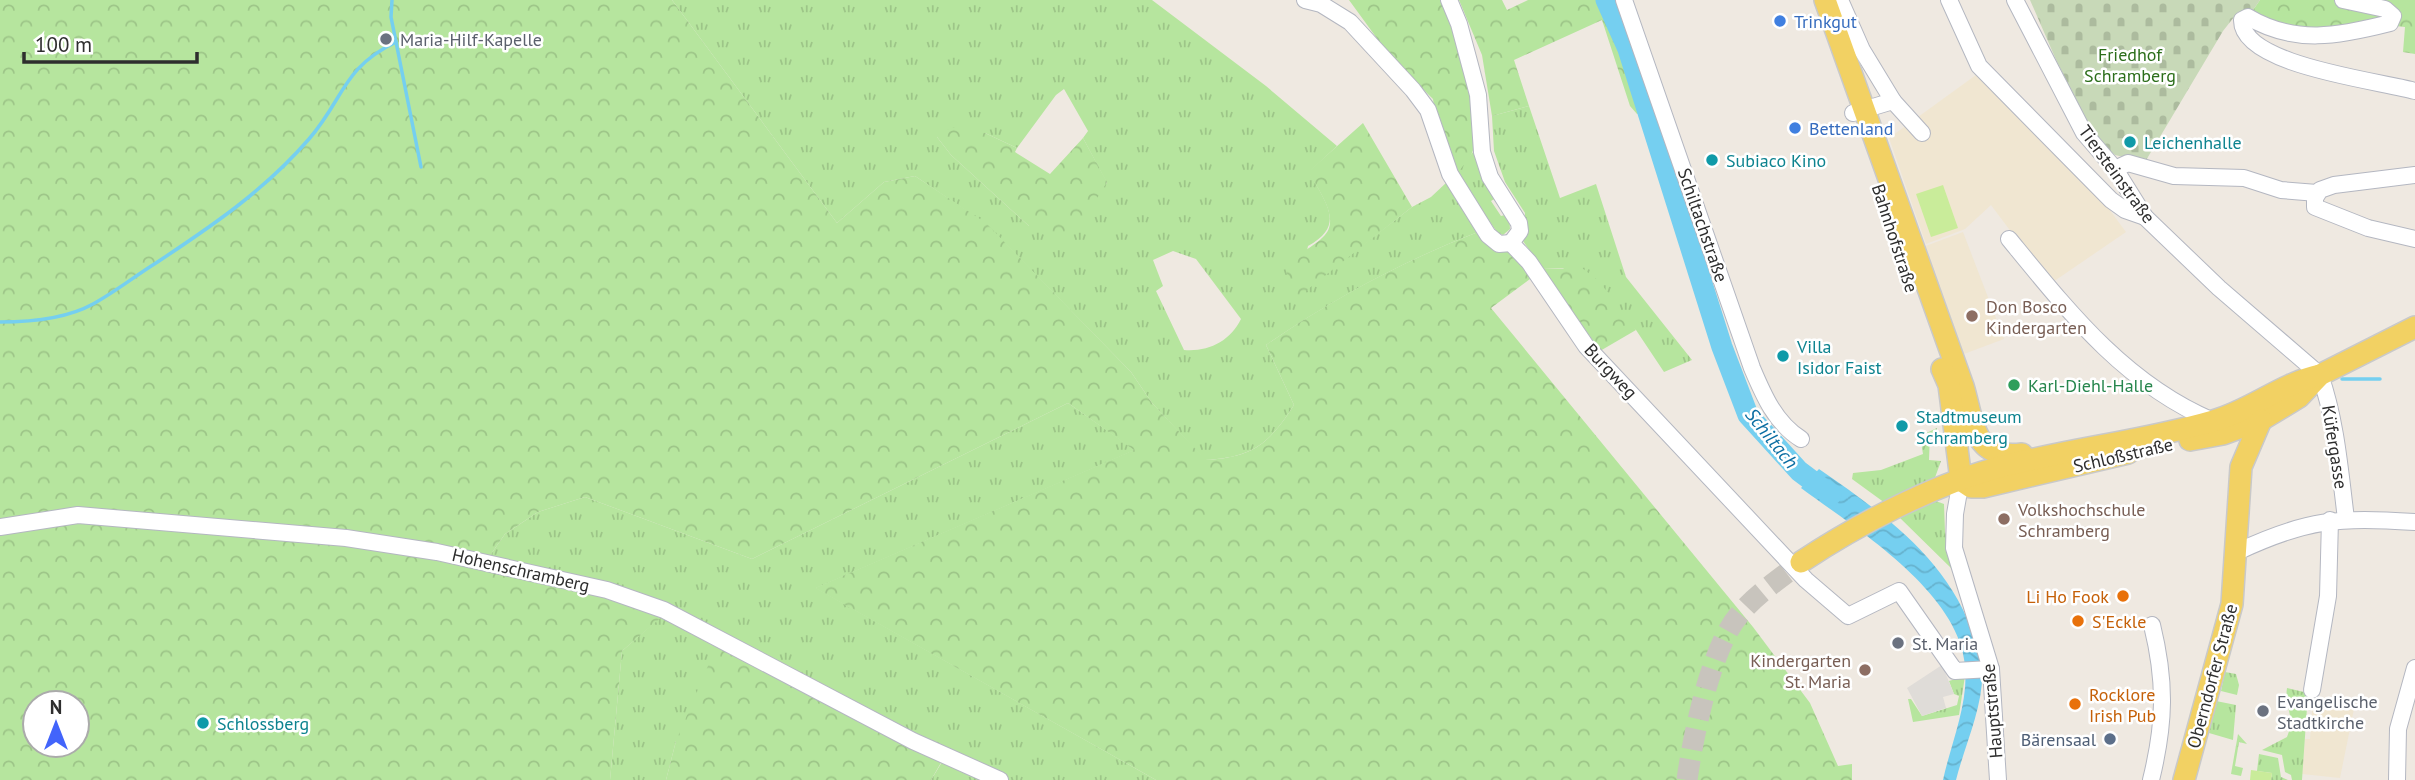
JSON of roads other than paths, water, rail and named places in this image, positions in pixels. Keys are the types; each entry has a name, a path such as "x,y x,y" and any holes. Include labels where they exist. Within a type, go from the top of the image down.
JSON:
{"main road":[{"name":"Bahnhofstraße","path":"1810,0 1858,111 1984,447 1997,454 2059,453"},
{"name":"Bahnhofstraße","path":"1825,0 1923,322 1949,386 1961,480"},
{"path":"2241,467 2218,428 2294,381 2320,375 2415,327"},
{"path":"2261,420 2298,397 2320,375"},
{"name":"Schloßstraße","path":"1801,562 1853,530 1961,480 2059,453 2261,420"},
{"name":"Oberndorfer Straße","path":"2184,780 2232,604 2241,467 2261,420"},
{"name":"Schloßstraße","path":"1961,480 1971,487 1983,487 2218,428"}],"street":[{"name":"Burgweg","path":"1305,0 1321,4 1350,22 1413,90 1428,110 1450,174 1488,235 1499,244 1511,243 1529,262 1586,346 1806,580 1848,616 1864,610 1894,591 1903,593 1958,671 1987,669"},
{"path":"1449,0 1459,24 1478,95 1482,152 1490,177 1520,223 1520,231 1511,243"},
{"name":"Schiltachstraße","path":"1624,0 1752,368 1763,395 1779,419 1801,439"},
{"path":"1840,0 1861,50 1894,101 1922,133"},
{"path":"1949,0 1979,66 2111,200 2125,210 2145,217"},
{"name":"Tiersteinstraße","path":"2015,0 2084,133 2115,169 2145,217 2228,297 2320,375"},
{"path":"2343,0 2385,9 2393,16 2390,23 2321,35 2289,35 2248,17 2242,20 2242,26 2250,37 2274,55 2315,69 2415,91"},
{"path":"1858,111 1894,101"},
{"path":"2115,169 2128,163 2174,176 2244,178 2316,200 2368,228 2415,239"},
{"path":"2316,200 2334,185 2415,175"},
{"path":"2009,239 2099,345 2125,368 2182,409 2218,428"},
{"name":"Küfergasse","path":"2312,690 2338,520 2337,451 2320,375"},
{"name":"Hauptstraße","path":"1961,480 1955,514 1954,548 1987,669 1998,780"},
{"name":"Hohenschramberg","path":"0,527 78,515 346,538 490,562 607,590 664,610 913,741 1000,780"},
{"path":"2237,552 2281,531 2338,520 2415,522"},
{"path":"2151,780 2164,711 2163,675 2152,625"},
{"path":"2397,780 2398,729 2415,668"}],"water":[{"path":"1819,469 1891,522 1912,542 1950,586 1964,612 1981,659 1982,680 1977,709 1956,780 1943,780 1966,679 1958,638 1944,612 1901,564 1801,488"}],"waterway":[{"path":"392,0 391,17 421,167"},
{"name":"Schiltach","path":"1606,0 1628,49 1722,347 1748,415 1799,471 1831,495"},
{"path":"0,322 48,319 83,309 197,235 274,175 309,139 345,85 365,62 396,42"},
{"path":"2342,379 2380,379"}],"tunnel":[{"path":"1687,780 1705,693 1729,629 1753,600 1801,562"}],"place":[{"name":"Trinkgut","path":"1780,21"},
{"name":"Maria-Hilf-Kapelle","path":"386,39"},
{"name":"Bettenland","path":"1795,128"},
{"name":"Leichenhalle","path":"2130,142"},
{"name":"Subiaco Kino","path":"1712,160"},
{"name":"Don Bosco Kindergarten","path":"1972,316"},
{"name":"Villa Isidor Faist","path":"1783,356"},
{"name":"Karl-Diehl-Halle","path":"2014,385"},
{"name":"Stadtmuseum Schramberg","path":"1902,426"},
{"name":"Volkshochschule Schramberg","path":"2004,519"},
{"name":"Li Ho Fook","path":"2123,596"},
{"name":"S'Eckle","path":"2078,621"},
{"name":"St. Maria","path":"1898,643"},
{"name":"Kindergarten St. Maria","path":"1865,670"},
{"name":"Rocklore Irish Pub","path":"2075,704"},
{"name":"Evangelische Stadtkirche","path":"2263,711"},
{"name":"Schlossberg","path":"203,723"},
{"name":"Bärensaal","path":"2110,739"}],"park label":[{"name":"Friedhof Schramberg","path":"2130,64"}]}
